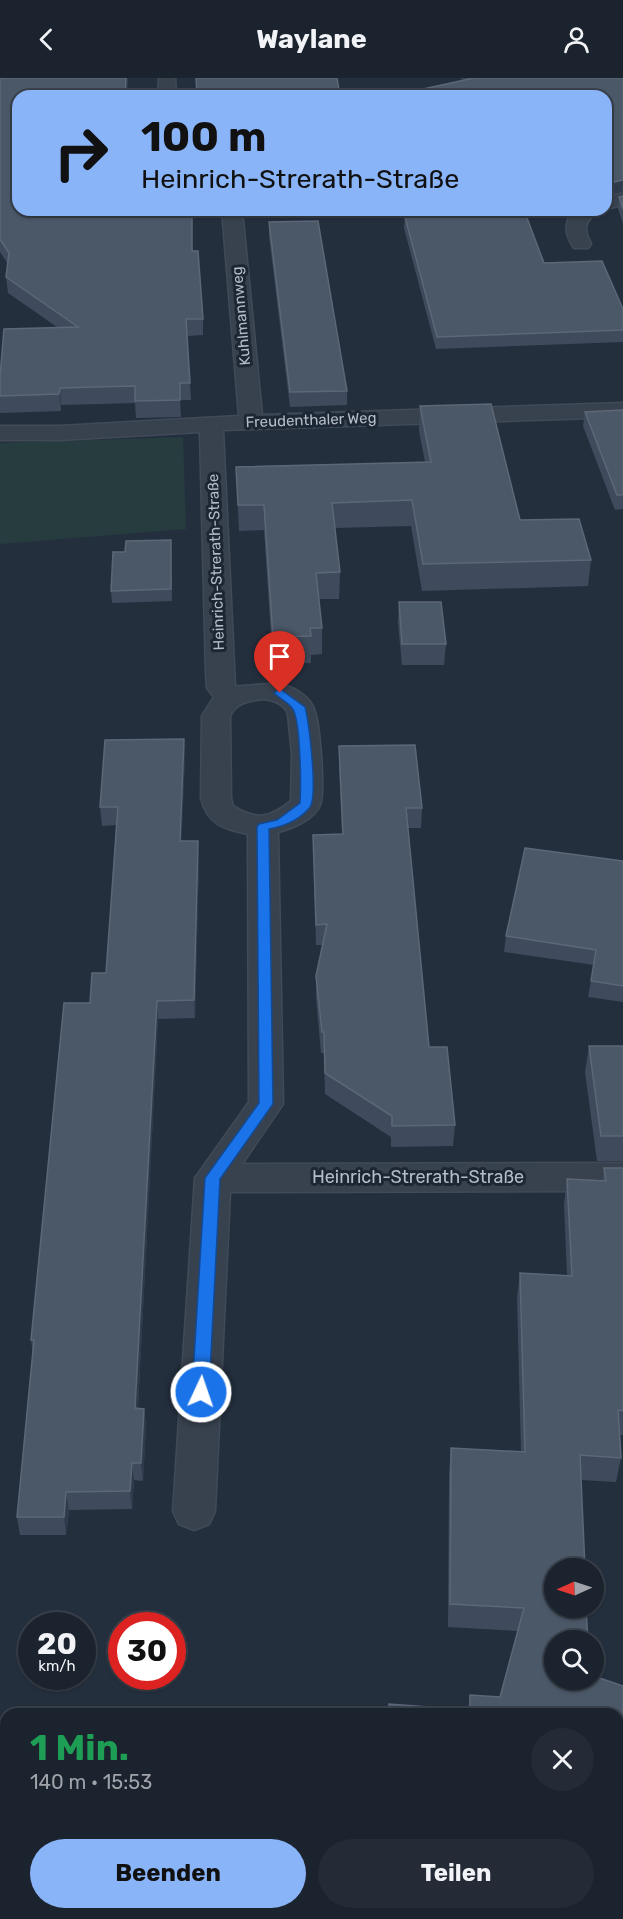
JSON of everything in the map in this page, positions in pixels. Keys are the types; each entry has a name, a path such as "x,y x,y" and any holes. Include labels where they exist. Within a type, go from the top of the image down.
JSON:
{"street":[{"name":"Kuhlmannweg","path":"233,216 251,422"},
{"path":"580,216 575,225 575,233 581,244"},
{"name":"Freudenthaler Weg","path":"0,433 60,433 251,422 623,410"},
{"name":"Heinrich-Strerath-Straße","path":"211,424 220,674 221,688 230,698"},
{"path":"242,693 280,693 299,707 304,735 306,804 280,823 263,827 231,820 219,811 216,798 216,716 220,706 230,698 242,693"},
{"path":"194,1511 213,1178 266,1104 263,827"},
{"name":"Heinrich-Strerath-Straße","path":"213,1178 623,1177"}],"green space":[{"path":"183,437 186,529 0,544 0,443"}],"building":[{"path":"0,78 126,78 125,90 12,90 12,216 192,216 192,251 198,251 203,319 186,319 190,383 180,383 180,400 135,401 135,386 60,388 59,394 0,396 4,329 78,327 6,277 9,253 0,239"},
{"path":"196,78 337,78 339,90 197,90"},
{"path":"474,78 623,78 623,180 614,182 612,175 612,90 418,90"},
{"path":"623,196 623,209 619,197"},
{"path":"526,216 544,263 602,261 623,309 623,330 437,337 405,217"},
{"path":"318,221 347,391 290,392 269,222"},
{"path":"491,404 520,520 579,519 591,560 423,564 412,500 332,503 340,572 316,573 322,628 310,628 311,636 273,637 264,505 238,505 236,467 431,462 420,406"},
{"path":"623,410 623,495 617,495 585,412"},
{"path":"171,540 171,589 111,591 113,552 125,552 126,541"},
{"path":"399,602 441,602 446,644 402,644"},
{"path":"184,739 180,841 198,841 194,1000 157,1001 135,1408 144,1409 141,1463 132,1463 130,1491 66,1492 64,1517 17,1517 34,1340 31,1340 64,1003 90,1003 92,973 106,973 118,807 100,807 105,740"},
{"path":"415,745 422,808 406,808 429,1047 447,1047 455,1125 392,1126 392,1116 325,1073 324,1032 322,1032 316,976 327,924 316,925 313,835 343,834 339,746"},
{"path":"525,848 623,861 623,986 591,981 596,950 506,936"},
{"path":"589,1046 623,1046 623,1136 601,1136"},
{"path":"604,1168 623,1168 623,1411 618,1410 621,1458 580,1455 585,1558 544,1558 544,1618 587,1618 587,1630 544,1630 544,1690 604,1690 604,1679 623,1686 623,1708 470,1708 470,1695 500,1697 524,1608 450,1604 451,1448 525,1452 520,1273 572,1276 567,1179 606,1181"},
{"path":"389,1704 443,1708 389,1708"}],"route":[{"path":"201,1392 213,1178 266,1104 263,827 280,823 306,804 303,724 299,707 280,693"}]}
